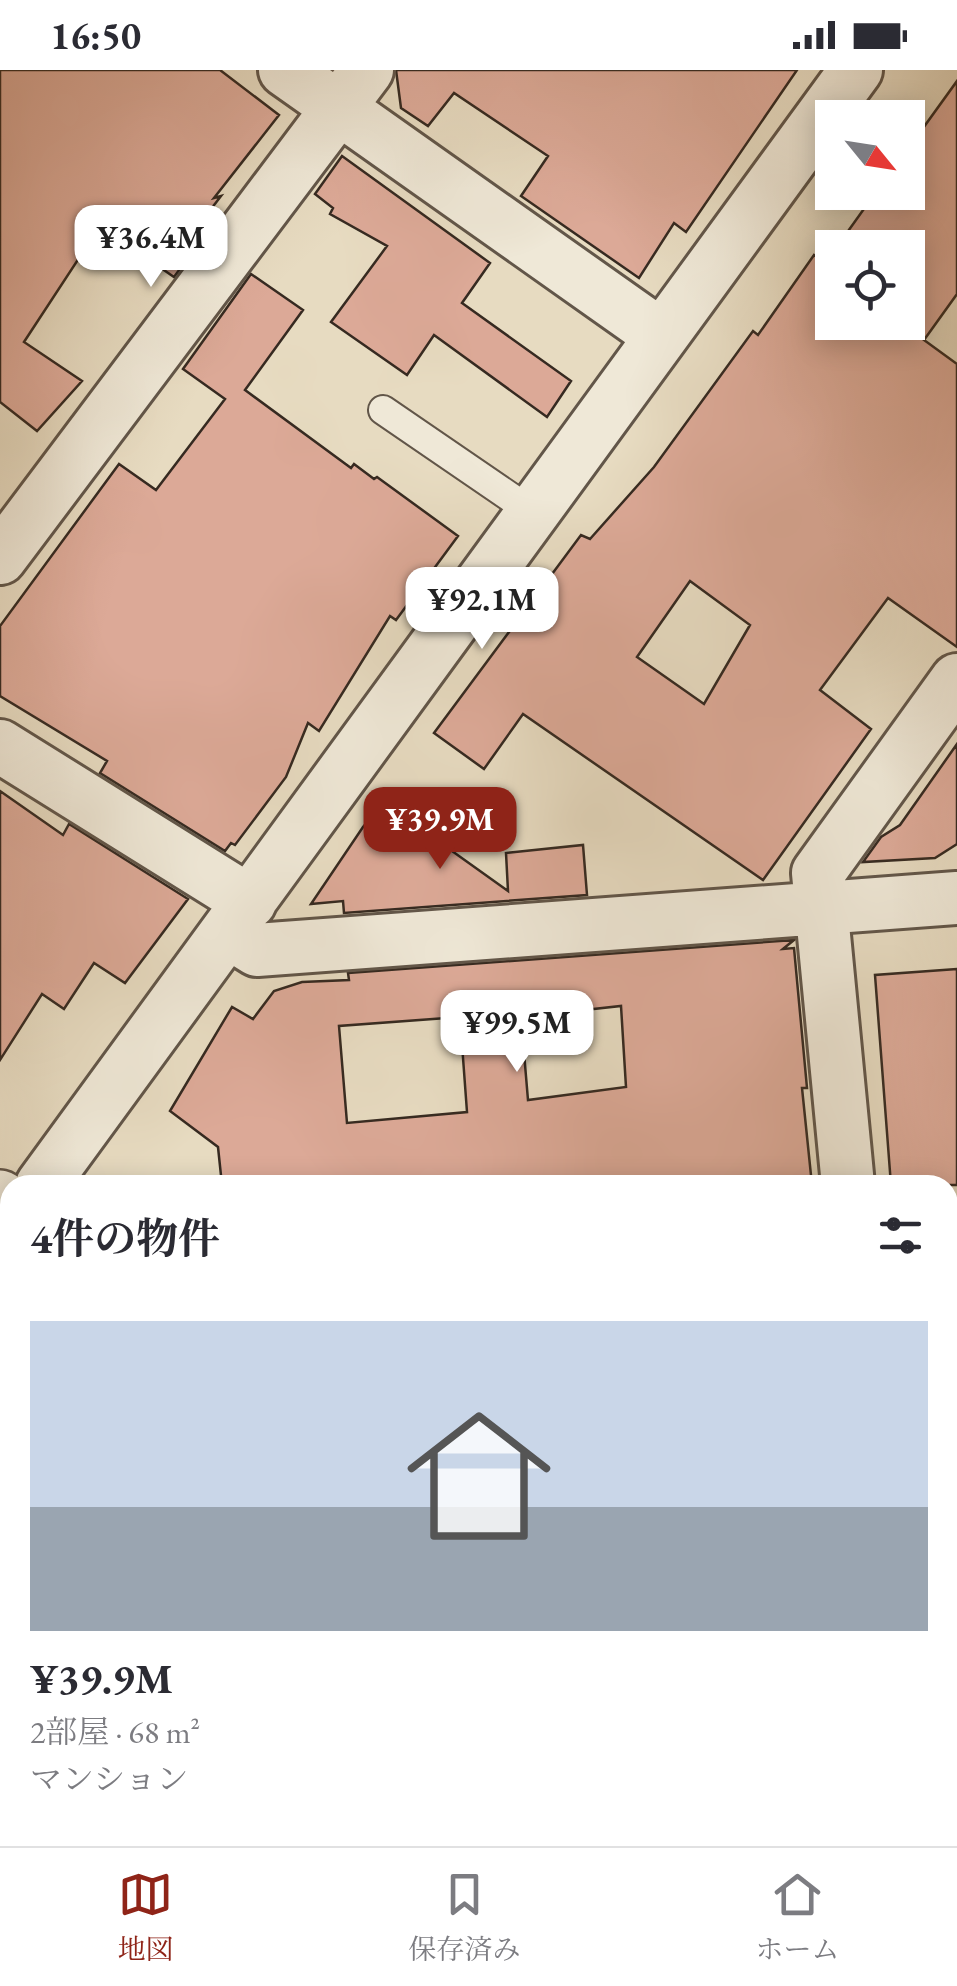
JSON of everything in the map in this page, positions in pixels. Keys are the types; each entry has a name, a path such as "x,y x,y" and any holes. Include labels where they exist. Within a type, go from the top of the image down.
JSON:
{"street":[{"path":"285,70 353,90 660,334"},
{"path":"49,1175 856,70"},
{"path":"0,558 353,90"},
{"path":"847,1175 818,873 957,680"},
{"path":"0,746 239,917 257,950 957,898"}],"lane":[{"path":"383,410 532,512"}],"building":[{"path":"0,70 220,70 279,115 214,198 221,196 195,230 202,239 174,277 100,226 24,342 82,381 37,431 0,402"},
{"path":"396,70 797,70 686,232 674,223 639,278 521,196 548,156 454,93 428,126 401,108"},
{"path":"957,81 957,294 925,339 925,230 849,230 863,210 925,210 925,125"},
{"path":"342,156 490,263 462,303 571,381 547,417 434,335 407,375 331,322 387,246 330,214 333,208 315,194"},
{"path":"814,255 815,340 924,340 957,364 957,647 888,598 820,690 871,729 763,880 523,714 484,769 434,733 581,535 590,539 654,467 753,331 758,335","holes":["690,581 750,625 704,704 637,657"]},
{"path":"251,274 303,310 245,390 351,468 354,464 374,479 377,477 458,536 396,620 390,616 319,731 308,723 286,777 235,845 231,843 225,851 100,773 107,761 0,696 0,626 119,464 156,490 225,399 183,369"},
{"path":"957,744 957,844 935,858 863,862 881,837 900,825"},
{"path":"0,791 63,835 69,824 188,899 125,983 94,963 64,1009 42,994 0,1060"},
{"path":"384,802 435,838 428,847 445,846 508,891 506,853 583,845 587,895 344,913 343,901 311,904"},
{"path":"794,940 783,949 794,948 811,1175 221,1175 218,1147 170,1111 232,1007 253,1019 274,991 302,982 349,980 348,973","holes":["621,1006 626,1087 528,1100 521,1017","460,1017 467,1112 347,1123 339,1026"]},
{"path":"957,969 957,1175 890,1175 875,975"}]}
